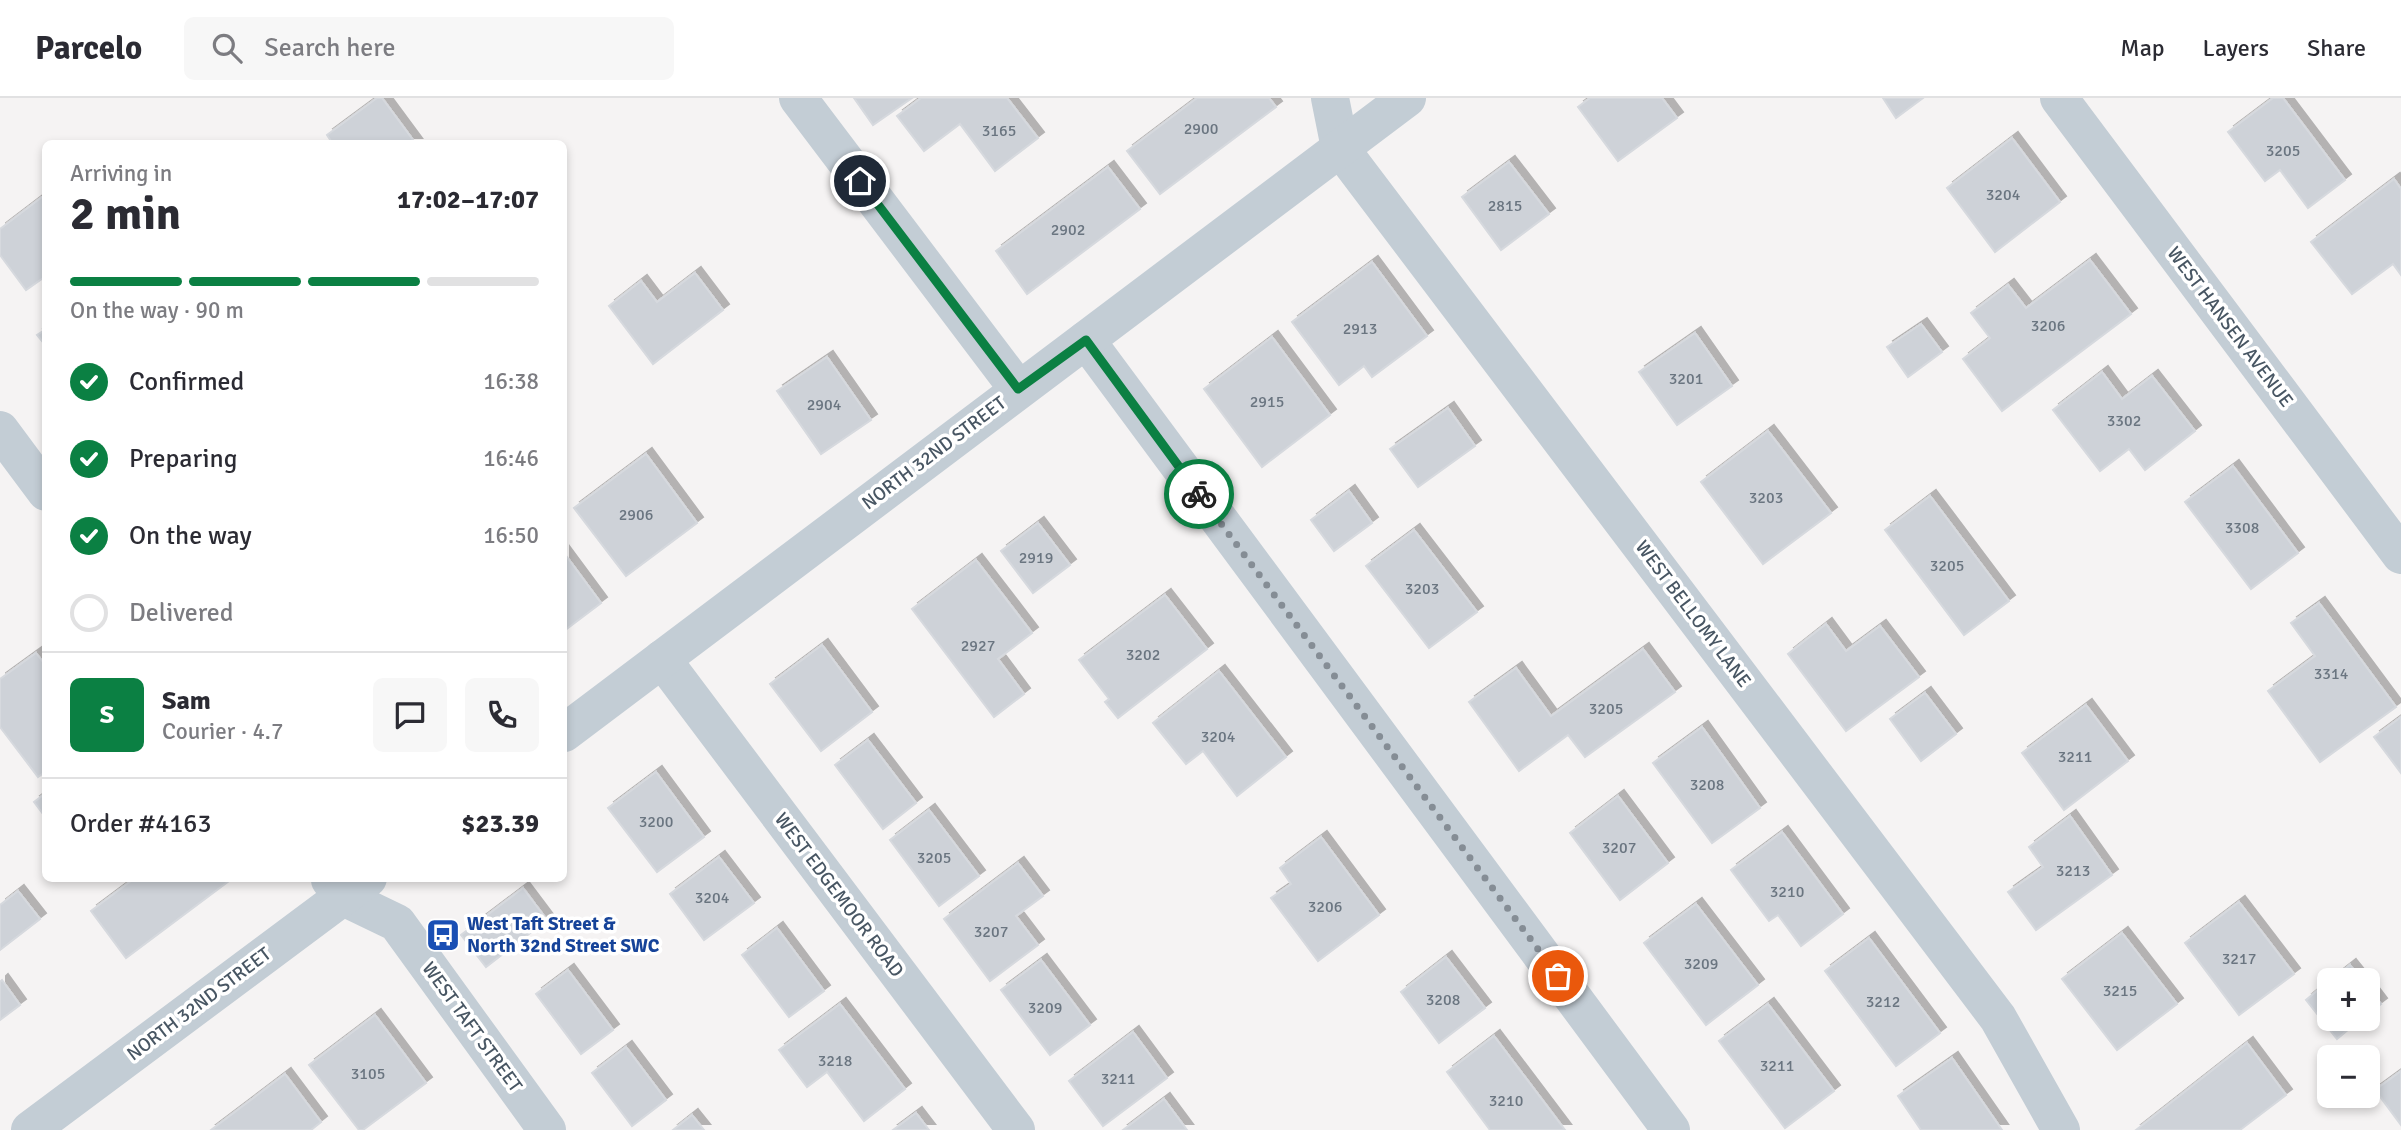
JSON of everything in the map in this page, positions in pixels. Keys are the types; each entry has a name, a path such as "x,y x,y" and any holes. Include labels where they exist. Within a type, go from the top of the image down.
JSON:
{"street":[{"path":"798,98 1018,389"},
{"name":"WEST BELLOMY LANE","path":"1330,98 1340,148 1998,1018 2061,1130"},
{"name":"NORTH 32ND STREET","path":"567,731 1407,98"},
{"name":"WEST HANSEN AVENUE","path":"2059,98 2401,555"},
{"path":"1086,340 1671,1130"},
{"path":"0,430 42,487"},
{"name":"WEST EDGEMOOR ROAD","path":"662,659 1016,1130"},
{"name":"NORTH 32ND STREET","path":"30,1130 347,885"},
{"name":"WEST TAFT STREET","path":"347,885 397,923 547,1130"}],"building":[{"path":"377,98 382,98 413,140 330,140 327,135"},
{"path":"854,98 912,98 873,125"},
{"path":"921,98 1007,98 1038,138 995,171 960,124 924,151 897,116"},
{"path":"1197,98 1269,98 1276,107 1160,194 1127,151"},
{"path":"1590,98 1662,98 1677,118 1618,161 1578,107"},
{"path":"1883,98 1923,98 1896,118"},
{"path":"2273,98 2283,98 2345,180 2308,208 2280,170 2265,181 2228,132"},
{"path":"2012,138 2060,202 1995,252 1947,188"},
{"path":"1509,162 1549,214 1501,250 1462,197"},
{"path":"1108,167 1140,209 1027,294 996,251"},
{"path":"2394,179 2401,189 2401,275 2393,264 2352,294 2311,242"},
{"path":"42,197 42,279 26,290 0,255 0,229"},
{"path":"2090,260 2131,314 2002,411 1963,359 1990,338 1971,313 2008,285 2026,308"},
{"path":"1372,262 1427,336 1372,377 1364,366 1339,385 1292,322"},
{"path":"695,273 723,310 653,364 609,306 641,281 657,302"},
{"path":"1921,324 1942,352 1908,377 1887,347"},
{"path":"1695,333 1732,386 1677,425 1639,372"},
{"path":"1272,337 1330,415 1262,467 1204,389"},
{"path":"827,357 871,420 821,454 777,391"},
{"path":"2102,372 2122,399 2152,376 2195,431 2145,470 2129,449 2100,471 2053,410"},
{"path":"1448,408 1475,446 1418,487 1390,449"},
{"path":"1768,431 1831,513 1763,564 1701,482"},
{"path":"646,454 697,523 626,576 574,508"},
{"path":"2233,466 2298,553 2251,589 2185,502"},
{"path":"1349,491 1372,523 1334,551 1311,520"},
{"path":"1930,496 2009,601 1964,635 1885,530"},
{"path":"1038,523 1070,565 1033,593 1001,551"},
{"path":"1414,530 1477,612 1429,648 1366,566"},
{"path":"567,557 601,603 567,629"},
{"path":"976,560 1032,633 998,659 1024,694 994,717 912,609"},
{"path":"1165,595 1207,649 1118,718 1105,702 1109,699 1079,660"},
{"path":"2319,603 2396,707 2320,762 2268,691 2315,656 2291,623"},
{"path":"1826,624 1846,651 1880,626 1919,677 1846,731 1788,654"},
{"path":"822,645 872,712 821,751 770,684"},
{"path":"1643,649 1675,692 1585,757 1568,735 1519,771 1469,702 1516,668 1551,716"},
{"path":"36,653 42,661 42,774 38,777 0,727 0,679"},
{"path":"1219,671 1286,757 1237,796 1203,751 1186,764 1153,723"},
{"path":"1925,693 1956,734 1921,761 1890,719"},
{"path":"2086,705 2128,761 2064,810 2022,753"},
{"path":"2401,717 2401,773 2374,737"},
{"path":"1702,727 1760,808 1712,843 1653,763"},
{"path":"868,740 916,803 883,829 835,765"},
{"path":"656,772 704,837 657,872 608,808"},
{"path":"42,796 42,813 34,802"},
{"path":"1618,796 1668,863 1620,900 1570,833"},
{"path":"929,810 979,876 939,906 890,840"},
{"path":"2070,816 2112,875 2036,930 2008,892 2043,867 2029,847"},
{"path":"1782,832 1843,914 1801,946 1778,915 1769,921 1731,870"},
{"path":"1321,837 1379,915 1318,961 1271,898 1291,884 1280,868"},
{"path":"719,857 754,903 704,940 670,894"},
{"path":"1018,863 1043,896 1016,916 1038,945 990,981 944,919"},
{"path":"130,882 228,882 126,958 91,911"},
{"path":"523,888 547,920 486,967 461,935"},
{"path":"18,891 40,919 0,950 0,905"},
{"path":"2239,902 2294,974 2239,1015 2185,943"},
{"path":"1696,904 1758,985 1706,1025 1644,943"},
{"path":"777,928 824,991 789,1017 742,955"},
{"path":"2122,933 2177,1004 2117,1050 2062,979"},
{"path":"1869,938 1940,1033 1896,1066 1825,971"},
{"path":"1446,957 1485,1008 1439,1043 1401,992"},
{"path":"1041,960 1090,1025 1050,1055 1001,990"},
{"path":"568,970 613,1030 581,1054 536,994"},
{"path":"2,980 20,1005 0,1020 0,982"},
{"path":"2317,991 2317,1014 2306,1000"},
{"path":"840,1004 905,1089 864,1121 827,1072 807,1087 779,1050"},
{"path":"1768,1004 1834,1091 1785,1128 1719,1041"},
{"path":"375,1015 426,1083 363,1130 359,1130 309,1065"},
{"path":"2331,1031 2347,1031 2337,1039"},
{"path":"1133,1032 1167,1078 1103,1126 1069,1081"},
{"path":"1494,1036 1565,1130 1490,1130 1447,1072"},
{"path":"2247,1043 2286,1095 2240,1130 2136,1130"},
{"path":"626,1047 666,1100 632,1126 592,1073"},
{"path":"1952,1058 2002,1130 1921,1130 1898,1096"},
{"path":"2401,1071 2401,1125 2380,1097 2380,1086"},
{"path":"285,1074 321,1122 311,1130 211,1130"},
{"path":"1164,1099 1187,1130 1123,1130"},
{"path":"916,1113 929,1130 893,1130"},
{"path":"692,1115 704,1130 673,1130"}],"way so far":[{"path":"1199,494 1558,976"}],"place":[{"name":"West Taft Street & North 32nd Street SWC","path":"443,935"}],"route":[{"path":"860,181 1018,389 1086,340 1199,494"}]}
